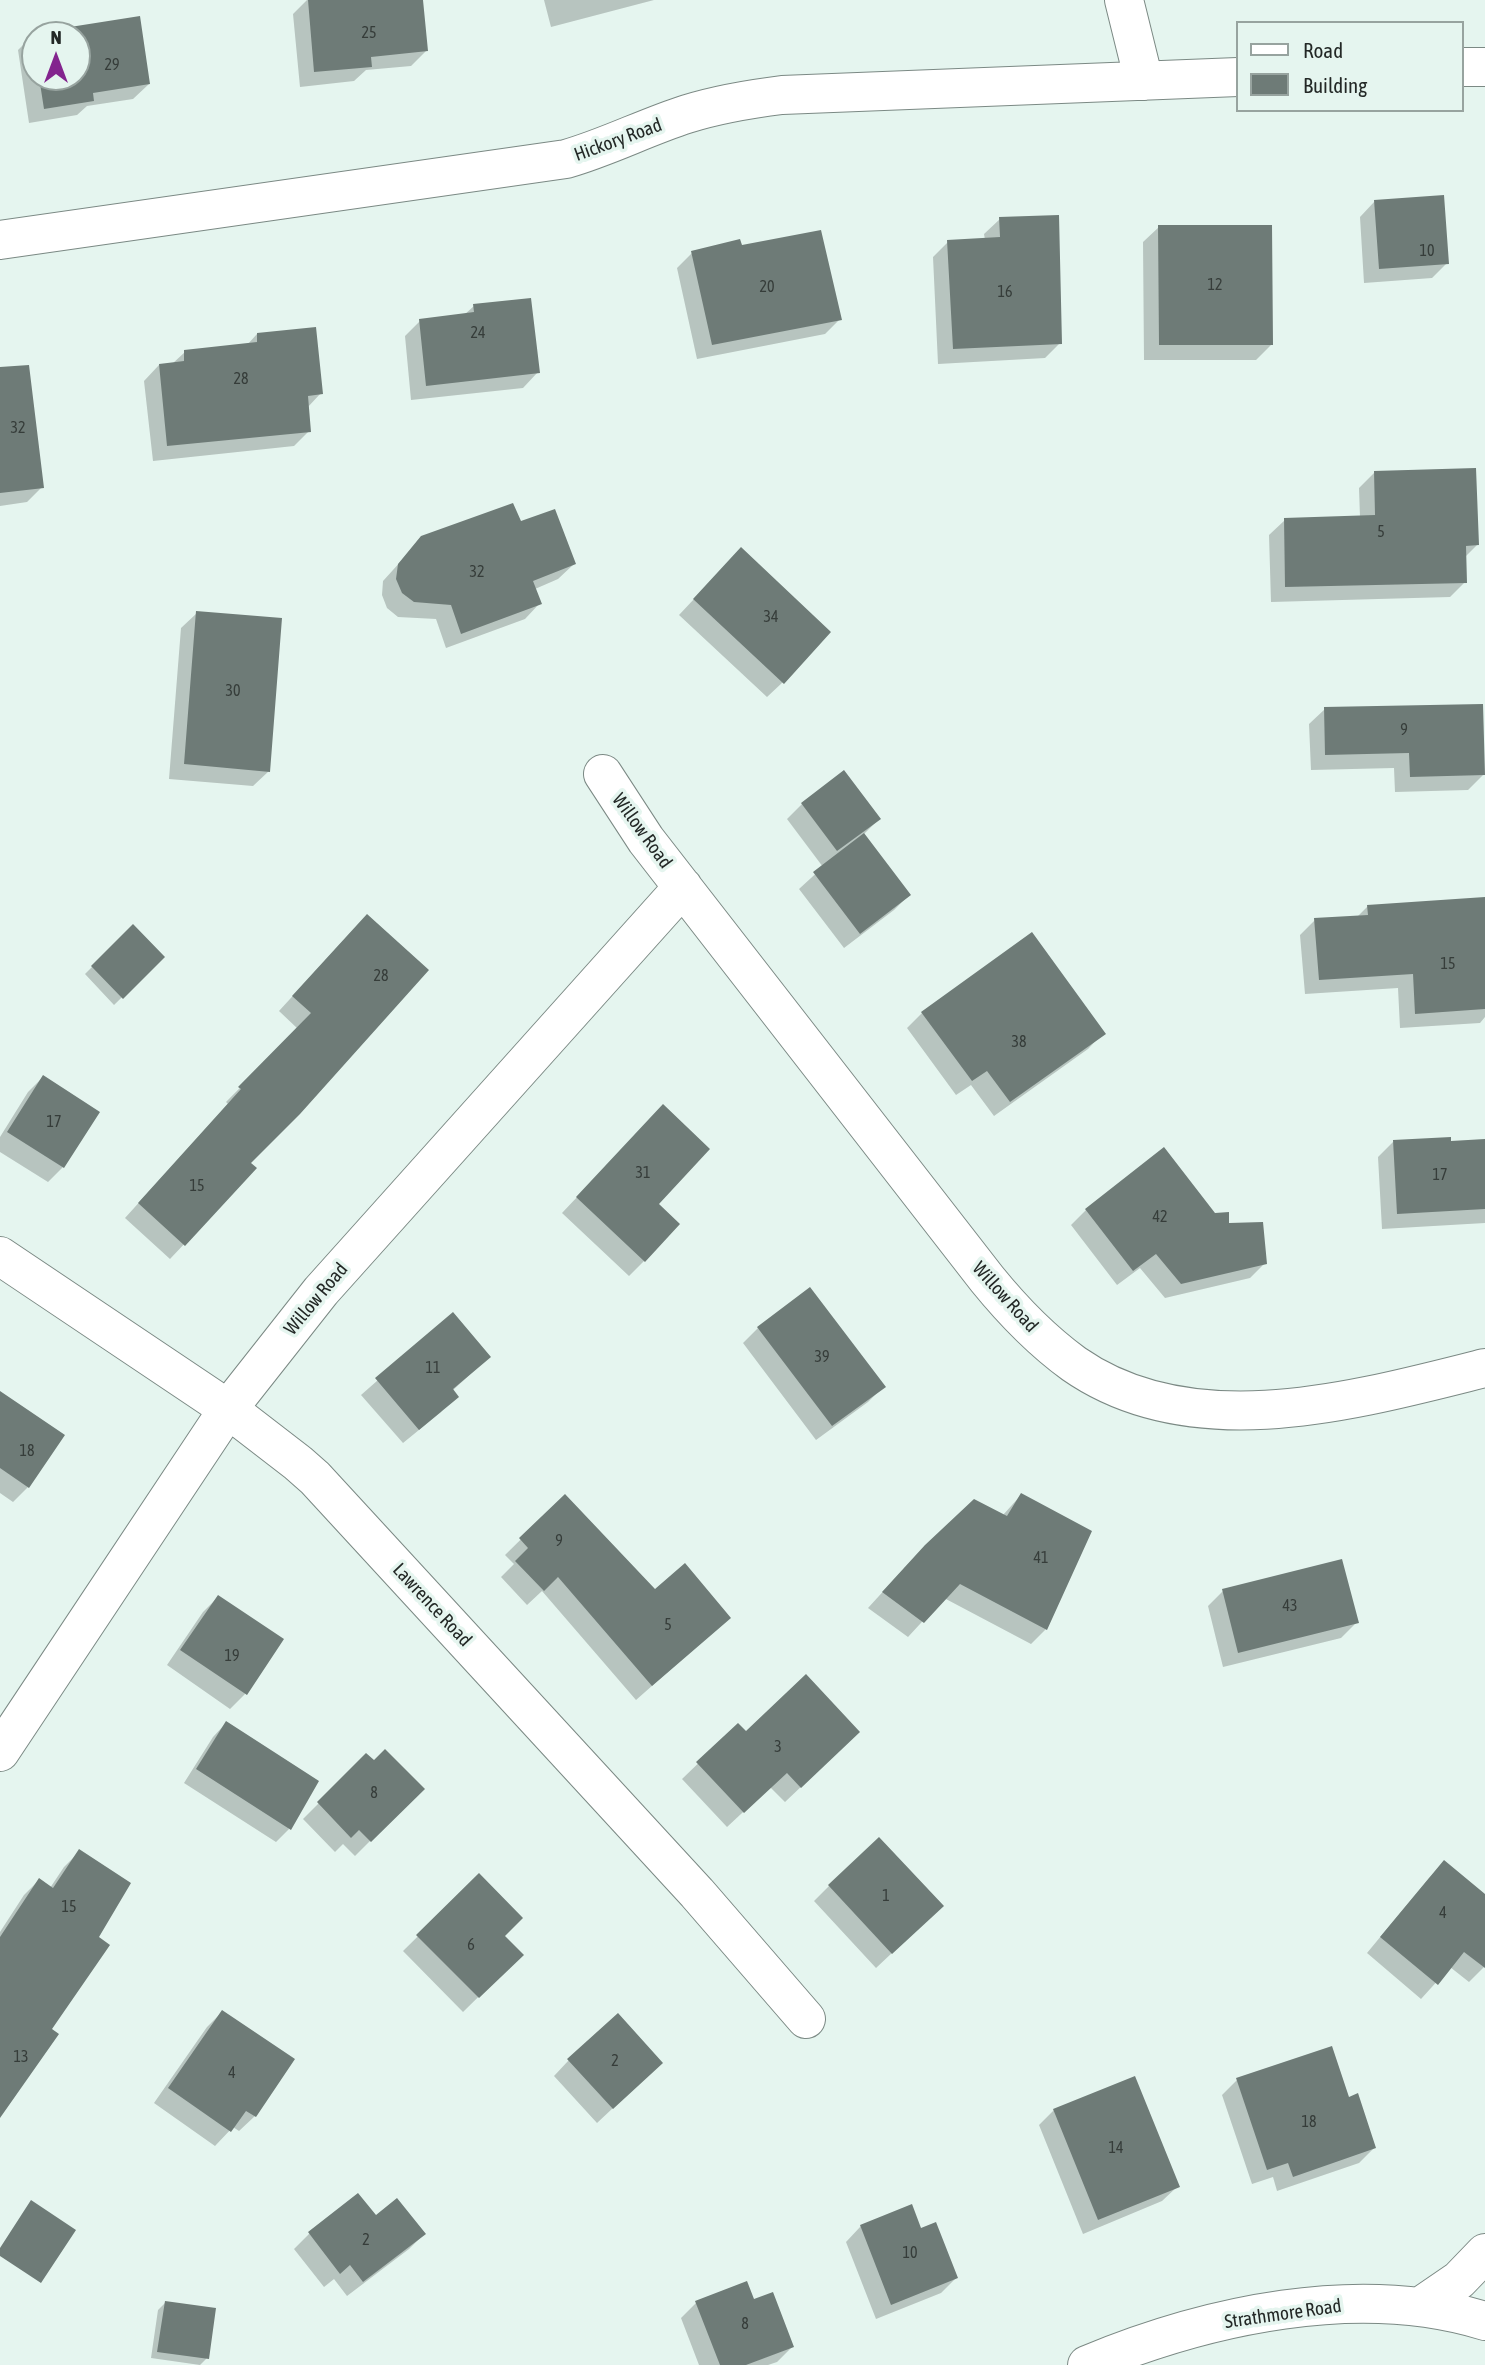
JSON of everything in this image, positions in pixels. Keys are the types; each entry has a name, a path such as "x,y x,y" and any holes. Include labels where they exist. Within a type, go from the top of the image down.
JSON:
{"street":[{"path":"1124,0 1144,81"},
{"path":"1464,67 1485,66"},
{"name":"Hickory Road","path":"0,240 566,159 595,151 685,114 750,99 782,95 1236,77"},
{"name":"Willow Road","path":"603,774 646,840 986,1279 1040,1337 1085,1371 1116,1387 1162,1402 1233,1411 1325,1403 1485,1368"},
{"name":"Willow Road","path":"0,1752 228,1409 321,1291 683,887"},
{"name":"Lawrence Road","path":"0,1256 228,1409 298,1463 330,1494 697,1893 806,2019"},
{"path":"1421,2306 1459,2280 1485,2253"},
{"name":"Strathmore Road","path":"1087,2365 1159,2338 1231,2319 1309,2308 1354,2304 1421,2306 1485,2321"}],"building":[{"path":"308,0 423,0 428,51 371,57 372,67 314,72"},
{"path":"140,16 150,84 93,93 94,101 44,109 41,91 91,91 91,24"},
{"path":"1444,195 1449,264 1379,269 1374,200"},
{"path":"1059,215 1062,344 953,349 947,240 1000,237 999,217"},
{"path":"1158,225 1272,225 1273,345 1159,345"},
{"path":"821,230 842,320 712,345 691,251 740,239 742,245"},
{"path":"531,298 540,373 426,386 419,319 474,312 473,304"},
{"path":"316,327 323,394 308,396 311,432 167,446 159,364 184,361 184,350 257,342 257,333"},
{"path":"29,365 44,488 0,493 0,367"},
{"path":"1476,468 1479,545 1466,546 1467,583 1285,587 1284,518 1375,515 1374,471"},
{"path":"513,503 521,521 555,509 576,564 533,581 542,604 461,634 451,605 414,602 402,593 396,579 398,564 421,536"},
{"path":"741,547 831,632 784,684 693,599"},
{"path":"196,611 282,618 270,772 184,764"},
{"path":"1483,704 1485,775 1410,777 1409,753 1325,755 1324,707"},
{"path":"844,770 881,819 837,851 801,803"},
{"path":"864,833 911,895 860,934 813,872"},
{"path":"1485,897 1485,1009 1415,1014 1413,974 1319,980 1314,918 1368,915 1367,905"},
{"path":"367,914 429,970 300,1114 251,1163 257,1168 185,1246 138,1203 241,1089 238,1087 311,1013 292,996"},
{"path":"133,924 165,957 123,999 91,966"},
{"path":"1032,932 1106,1034 1010,1102 987,1071 972,1081 921,1012"},
{"path":"43,1075 100,1112 64,1168 7,1132"},
{"path":"663,1104 710,1149 659,1204 680,1224 645,1262 576,1197"},
{"path":"1451,1137 1451,1141 1485,1139 1485,1209 1397,1214 1393,1140"},
{"path":"1164,1147 1215,1213 1229,1212 1229,1223 1263,1222 1267,1264 1181,1284 1156,1254 1133,1271 1085,1209"},
{"path":"810,1287 886,1387 832,1426 757,1327"},
{"path":"453,1312 491,1357 453,1389 459,1397 419,1430 375,1378"},
{"path":"0,1391 65,1435 29,1488 0,1468"},
{"path":"1021,1493 1092,1531 1047,1630 960,1584 924,1623 882,1592 925,1545 974,1499 1007,1516"},
{"path":"565,1494 655,1589 685,1563 731,1618 652,1686 558,1577 544,1591 515,1561 528,1548 519,1538"},
{"path":"1342,1559 1359,1623 1238,1653 1222,1589"},
{"path":"218,1595 284,1639 247,1695 180,1650"},
{"path":"806,1674 860,1732 801,1788 787,1773 744,1813 696,1762 738,1723 746,1731"},
{"path":"226,1721 319,1781 291,1830 196,1769"},
{"path":"385,1749 425,1789 371,1842 359,1830 351,1838 317,1802 366,1753 374,1760"},
{"path":"879,1837 944,1906 892,1954 828,1885"},
{"path":"79,1849 131,1883 99,1937 110,1945 52,2029 59,2034 0,2118 0,1937 39,1878 53,1888"},
{"path":"1444,1860 1485,1894 1485,1968 1464,1952 1438,1985 1380,1937"},
{"path":"479,1873 523,1918 505,1936 524,1955 479,1998 416,1935"},
{"path":"222,2010 295,2059 256,2117 246,2111 231,2132 168,2088"},
{"path":"618,2013 663,2063 613,2109 567,2059"},
{"path":"1332,2046 1349,2097 1358,2093 1376,2148 1293,2177 1288,2163 1267,2170 1236,2078"},
{"path":"1135,2076 1180,2187 1098,2220 1053,2109"},
{"path":"358,2193 376,2215 397,2198 426,2234 363,2282 350,2265 340,2274 308,2232"},
{"path":"31,2200 76,2230 41,2283 0,2256 0,2248"},
{"path":"912,2204 921,2228 936,2222 958,2278 891,2305 860,2225"},
{"path":"747,2281 754,2299 773,2292 794,2347 746,2365 720,2365 695,2301"},
{"path":"165,2301 216,2308 209,2359 157,2352"}]}
